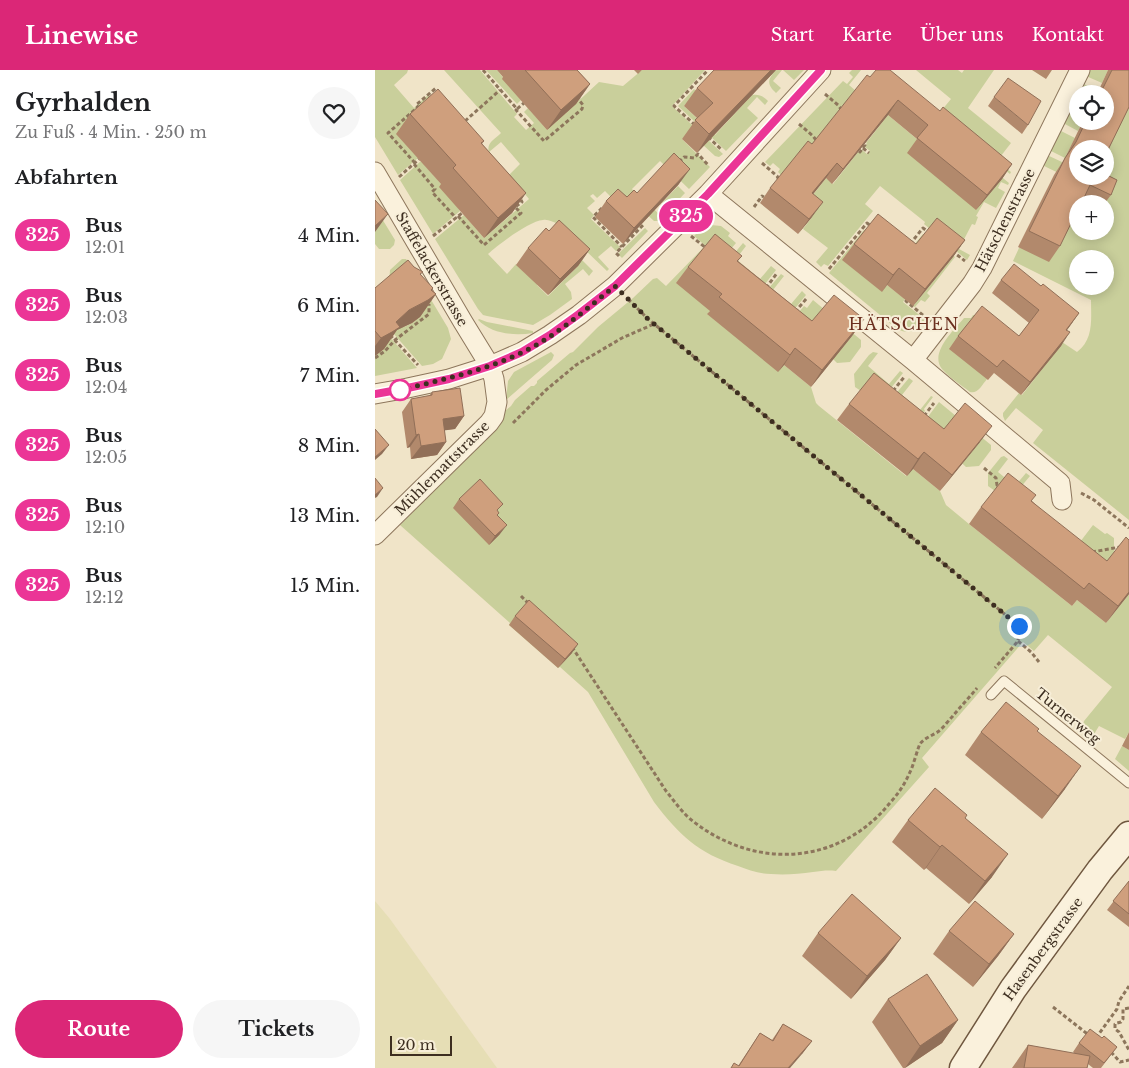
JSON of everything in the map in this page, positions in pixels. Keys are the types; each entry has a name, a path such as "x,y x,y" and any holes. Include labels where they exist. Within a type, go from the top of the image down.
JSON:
{"street":[{"path":"375,394 449,379 490,366 522,352 579,314 615,286 708,194 821,70"},
{"name":"Hätschenstrasse","path":"914,361 979,272 1080,70"},
{"name":"Staffelackerstrasse","path":"375,172 490,366"},
{"path":"708,194 946,388 1061,492"},
{"name":"Mühlemattstrasse","path":"375,534 494,416 497,395 490,366"},
{"name":"Hasenbergstrasse","path":"963,1068 1013,989 1089,885 1129,835"}],"lane":[{"name":"Turnerweg","path":"991,695 1004,681 1129,783"}],"path":[{"path":"483,70 544,141 583,107 579,100 578,92"},
{"path":"695,125 674,106 708,70"},
{"path":"697,82 702,87"},
{"path":"436,88 416,105 418,107 388,132 435,189 432,192 483,245 521,213 515,208 522,202 521,200"},
{"path":"465,121 500,90"},
{"path":"517,109 524,103"},
{"path":"784,111 816,140"},
{"path":"702,131 736,163"},
{"path":"862,148 869,153"},
{"path":"674,167 685,157 694,158 698,154 723,178"},
{"path":"402,175 419,159"},
{"path":"603,207 593,218 622,247"},
{"path":"437,233 462,213"},
{"path":"791,317 867,223 874,229"},
{"path":"677,225 709,253"},
{"path":"909,246 923,228 930,233"},
{"path":"951,250 979,272"},
{"path":"762,293 789,259"},
{"path":"615,286 654,324 1019,626 1019,641 991,672"},
{"path":"375,358 429,314 429,304 447,294"},
{"path":"907,300 911,306"},
{"path":"508,428 546,390 576,365 622,338 654,324"},
{"path":"390,335 410,356"},
{"path":"889,396 914,361"},
{"path":"921,418 946,388"},
{"path":"985,468 996,478 997,485 1003,490"},
{"path":"1061,492 1093,500 1129,528"},
{"path":"1091,552 1123,546"},
{"path":"521,596 535,609"},
{"path":"1019,641 1039,662"},
{"path":"569,643 679,807 693,821 728,843 744,849 778,854 810,852 850,838 867,826 883,812 901,790 910,773 919,744 940,730 978,687"},
{"path":"1094,1040 1117,1009 1119,1001 1129,986"},
{"path":"1053,1007 1101,1045"},
{"path":"1129,1008 1123,1008 1123,1019 1115,1024 1115,1029 1119,1032 1129,1050"},
{"path":"1108,1050 1119,1062 1129,1060"}],"shaded area":[{"path":"375,901 390,919 497,1068 375,1068"}],"green space":[{"path":"375,70 408,70 394,85 414,108 427,96 434,97 418,158 398,175 375,137"},
{"path":"444,70 480,70 517,114 514,117 526,130 534,123 524,112 528,108 547,130 599,82 623,86 642,70 705,70 672,106 723,154 719,157 715,156 689,132 682,139 710,167 689,189 660,161 632,189 659,214 660,219 658,221 654,221 641,209 616,202 605,191 597,198 593,194 590,196 595,201 587,208 594,215 591,219 620,247 616,251 611,246 598,257 609,269 607,271 558,224 549,220 537,221 514,234 488,254 507,274 516,264 525,273 540,282 537,285 548,296 578,266 568,246 593,271 589,276 583,269 565,284 571,292 572,299 533,325 483,315 435,239 464,215 484,238 529,199 509,175 520,164 501,142 489,152 490,144 501,133"},
{"path":"486,70 497,70 521,100 517,104"},
{"path":"776,70 782,70 773,81 781,88 776,93 769,82"},
{"path":"783,70 804,70 794,80"},
{"path":"852,70 861,70 849,85 856,91 801,159 782,176 778,172 780,169 773,163 770,166 765,162 843,81 847,84 853,77 849,73"},
{"path":"916,70 958,70 962,73 964,70 994,70 968,108 1011,143 997,161 1011,172 1010,174 992,160 941,111 951,99"},
{"path":"1089,70 1108,70 1102,83 1086,76"},
{"path":"694,89 697,92 684,106 715,135 752,95 761,96 768,101 765,105 757,97 747,108 758,118 726,151 678,106"},
{"path":"1129,100 1129,520 1033,443 1043,430 1016,408 1005,421 1003,416 1003,413 1019,393 1022,395 1060,346 1059,340 1077,352 1086,341 1091,321 1091,300 1081,295 1114,295 1114,250 1069,250 1069,289 1013,261 1019,248 1069,211 1069,240 1114,240 1114,195 1104,195 1083,185 1114,185 1114,140 1109,140"},
{"path":"1069,110 1069,126 1063,123"},
{"path":"888,115 918,140 987,165 1009,183 1008,185 1001,182 998,188 1005,192 996,208 984,202 976,216 978,217 975,225 972,224 959,249 970,255 967,260 924,224 925,222 880,186 865,204 873,211 828,266 824,264 821,267 816,262 828,248 803,229 812,217 802,209 826,178 833,184 858,152 860,153 862,150 867,154 870,151 865,147 866,143"},
{"path":"1059,130 1075,138 1074,140 1069,140 1069,150 1065,158 1049,150"},
{"path":"1047,155 1069,165 1069,178 1042,165"},
{"path":"421,161 442,185 460,211 433,234 400,180"},
{"path":"678,186 685,193 669,210 666,210 660,205"},
{"path":"375,209 395,240 394,245 390,249 379,249 375,244"},
{"path":"711,225 721,226 730,233 728,236 736,243 730,250 715,254 694,236 701,229"},
{"path":"645,228 648,231 622,258 618,254"},
{"path":"868,228 882,291 887,285 905,299 903,302 927,321 917,330 906,332 897,329 829,273 864,230"},
{"path":"923,234 926,234 955,257 927,293 930,296 925,302 921,300 915,307 913,306 953,257 908,252"},
{"path":"743,243 746,246 736,259 760,279 771,266 776,270 765,284 723,267"},
{"path":"703,248 710,311 708,314 778,371 784,365 811,387 816,403 819,406 906,476 913,469 940,491 946,505 1072,606 1077,600 1106,623 1129,594 1129,732 1125,739 1099,726 1091,739 1084,734 1084,721 1112,687 1048,635 1034,651 1023,642 922,758 929,767 836,871 782,874 750,870 724,861 690,842 654,802 588,692 509,625 510,623 400,525 498,428 503,420 505,411 515,400 573,352 598,327 653,279 657,278 666,286"},
{"path":"402,259 406,259 409,263 448,328 451,339 442,359 433,364 422,366 393,333 401,325 404,327 420,317 389,283 390,270"},
{"path":"781,274 784,276 773,290 791,304 802,291 806,295 793,311 761,297"},
{"path":"813,300 861,340 861,347 850,362 837,363 833,359 852,336 806,332 793,319 804,306 807,308"},
{"path":"975,315 987,379 975,392 970,392 942,369 939,363 939,356 944,342 964,318 971,318"},
{"path":"479,319 533,331 533,333 504,333 484,325"},
{"path":"389,336 417,368 375,376 375,356 383,350"},
{"path":"551,352 554,355 552,360 506,400 508,381 514,372"},
{"path":"873,352 878,353 868,366 889,384 900,371 903,373 879,403 855,387 854,374"},
{"path":"909,378 913,381 902,395 920,410 931,396 933,397 914,425 888,403"},
{"path":"939,402 991,445 991,450 979,466 966,467 937,440 924,422"},
{"path":"1004,456 1008,459 998,472 1015,486 1026,473 1030,476 1010,500 988,486 988,473"},
{"path":"1093,525 1114,538 1114,554 1099,573 1080,542"},
{"path":"1122,746 1129,750 1129,771 1115,759"}],"building":[{"path":"525,70 577,70 590,84 561,110"},
{"path":"714,70 771,70 709,134 695,120 713,103 697,88"},
{"path":"876,70 890,70 940,111 943,107 1012,164 987,195 917,138 928,125 898,100 843,169 837,163 812,193 823,202 809,219 770,188 808,141 812,144 867,75 870,77"},
{"path":"1112,70 1129,70 1129,107 1113,140 1077,140 1082,130 1114,130 1114,85 1104,85"},
{"path":"1008,78 1041,101 1028,125 994,97"},
{"path":"438,89 484,141 481,143 526,193 498,218 453,168 456,165 410,114"},
{"path":"1069,152 1069,185 1090,185 1085,195 1069,195 1069,227 1060,246 1029,231"},
{"path":"674,153 690,169 634,228 606,201 618,189 627,197 634,190 637,193"},
{"path":"1114,178 1117,180 1111,195 1090,185 1114,185"},
{"path":"375,200 388,214 375,226"},
{"path":"878,214 916,244 937,218 965,240 925,289 899,268 893,275 854,244"},
{"path":"559,220 590,249 560,279 528,248 546,228 549,231"},
{"path":"715,234 742,256 737,261 812,321 834,295 864,319 822,370 795,348 790,355 719,297 722,294 688,267"},
{"path":"408,260 414,267 423,272 420,274 436,294 409,310 396,322 400,327 381,338 375,331 375,288"},
{"path":"1014,264 1079,313 1066,330 1070,332 1030,382 1003,360 997,367 958,336 982,306 1019,336 1039,310 1001,280"},
{"path":"874,373 944,429 965,403 992,426 952,475 924,452 918,459 849,404"},
{"path":"460,388 464,416 443,419 446,442 421,446 419,434 416,435 411,399 432,395 432,392"},
{"path":"375,429 389,445 375,457"},
{"path":"1008,473 1036,495 1031,501 1107,561 1126,537 1129,540 1129,592 1118,606 1089,583 1084,589 981,507"},
{"path":"375,478 383,488 375,495"},
{"path":"480,479 503,504 497,510 499,513 497,515 507,525 495,536 459,499"},
{"path":"529,600 578,644 565,659 515,616"},
{"path":"1006,702 1039,729 1037,731 1081,766 1058,796 981,732"},
{"path":"935,788 967,815 965,818 1008,854 985,881 942,845 940,847 908,820"},
{"path":"1129,881 1129,914 1113,901"},
{"path":"852,894 901,938 867,976 818,933"},
{"path":"975,901 1014,934 989,964 949,931"},
{"path":"927,974 958,1020 920,1046 888,999"},
{"path":"783,1024 812,1041 788,1068 731,1068 734,1063 739,1066 760,1033 773,1041"},
{"path":"1090,1029 1102,1038 1104,1036 1117,1047 1104,1063 1079,1043"},
{"path":"1028,1045 1090,1056 1087,1068 1024,1068"}],"bus line":[{"name":"325","path":"375,394 449,379 490,366 522,352 579,314 615,286 708,194 821,70"}],"district":[{"name":"HÄTSCHEN","path":"904,324"}],"route":[{"path":"400,390 449,379 490,366 522,352 550,335 615,286 647,318 1019,626"}]}
